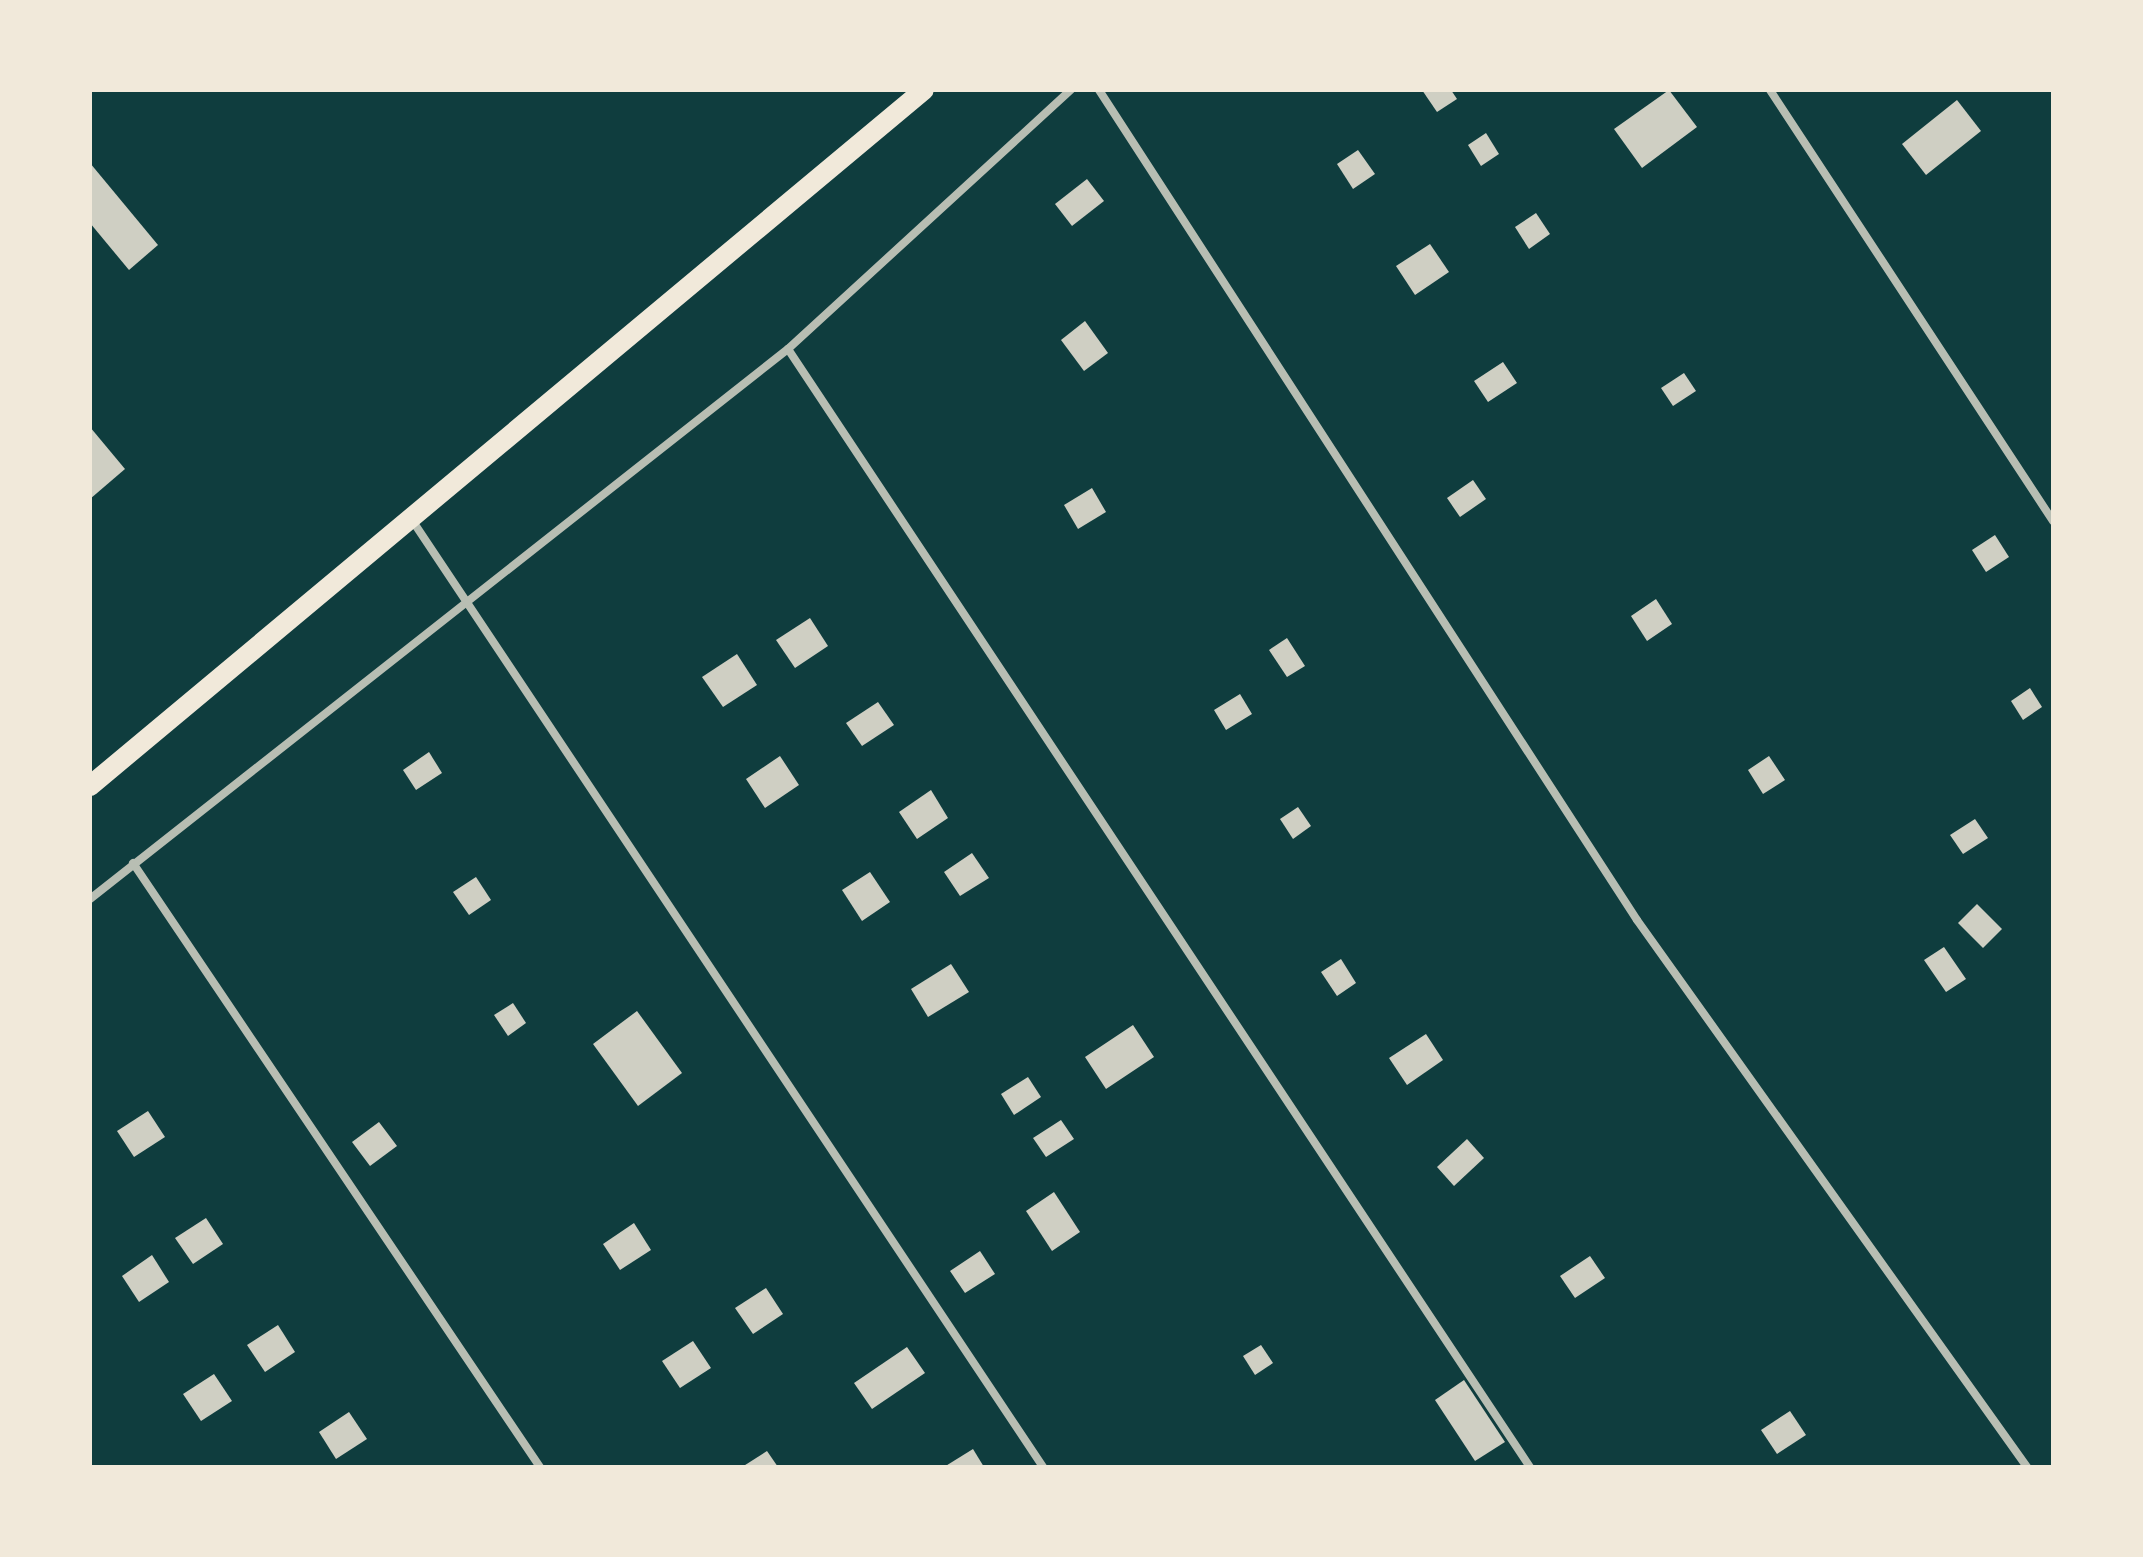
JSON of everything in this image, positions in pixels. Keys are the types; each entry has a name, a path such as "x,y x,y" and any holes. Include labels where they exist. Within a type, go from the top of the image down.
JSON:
{"main road":[{"path":"90,786 924,90"}],"lane":[{"path":"90,898 467,596 788,349 1071,90"},
{"path":"1098,90 1638,920 2027,1467"},
{"path":"1770,90 2053,521"},
{"path":"788,349 1530,1467"},
{"path":"412,520 467,596 1044,1467"},
{"path":"133,863 540,1467"}],"building":[{"path":"1422,90 1451,90 1457,99 1437,112"},
{"path":"1669,90 1697,127 1642,168 1614,129"},
{"path":"1957,100 1981,131 1926,175 1902,144"},
{"path":"1486,133 1499,154 1481,166 1468,145"},
{"path":"1358,150 1375,174 1353,189 1337,164"},
{"path":"90,163 158,245 129,270 90,223"},
{"path":"1087,179 1104,201 1072,226 1055,204"},
{"path":"1536,213 1550,234 1529,249 1515,227"},
{"path":"1430,244 1449,272 1415,295 1396,266"},
{"path":"1085,321 1108,353 1084,371 1061,340"},
{"path":"1503,362 1517,383 1488,402 1474,381"},
{"path":"1684,373 1696,391 1673,406 1661,388"},
{"path":"90,427 125,469 90,499"},
{"path":"1473,480 1486,499 1460,517 1447,498"},
{"path":"1092,488 1106,512 1078,529 1064,505"},
{"path":"1995,535 2009,557 1986,572 1972,550"},
{"path":"1656,599 1672,624 1647,641 1631,616"},
{"path":"810,618 828,646 795,668 776,640"},
{"path":"1287,638 1305,666 1287,677 1269,650"},
{"path":"737,654 757,685 723,707 702,677"},
{"path":"2030,688 2042,707 2023,720 2011,701"},
{"path":"1240,694 1252,714 1226,730 1214,710"},
{"path":"878,702 894,725 862,746 846,723"},
{"path":"429,752 442,773 416,790 403,770"},
{"path":"780,756 799,785 765,808 746,779"},
{"path":"1769,756 1785,780 1763,794 1748,770"},
{"path":"931,790 948,818 917,839 899,812"},
{"path":"1298,807 1311,826 1293,839 1280,819"},
{"path":"1975,819 1988,838 1963,854 1950,835"},
{"path":"972,853 989,878 960,896 944,872"},
{"path":"870,872 890,902 862,921 842,890"},
{"path":"476,877 491,900 469,915 453,892"},
{"path":"1977,904 2002,929 1983,948 1958,923"},
{"path":"1944,947 1966,979 1946,992 1924,960"},
{"path":"1341,959 1356,983 1337,996 1321,972"},
{"path":"951,964 969,992 928,1017 911,989"},
{"path":"513,1003 526,1023 508,1036 494,1015"},
{"path":"637,1011 682,1073 638,1106 593,1044"},
{"path":"1133,1025 1154,1057 1106,1089 1085,1057"},
{"path":"1426,1034 1443,1060 1407,1085 1389,1058"},
{"path":"1028,1077 1041,1097 1014,1115 1001,1094"},
{"path":"148,1111 165,1137 134,1157 117,1131"},
{"path":"1061,1120 1074,1139 1046,1157 1033,1138"},
{"path":"379,1122 397,1146 370,1166 352,1142"},
{"path":"1467,1139 1484,1158 1454,1186 1437,1167"},
{"path":"1054,1192 1080,1232 1052,1251 1026,1211"},
{"path":"206,1218 223,1244 193,1264 175,1238"},
{"path":"634,1223 651,1250 620,1270 603,1244"},
{"path":"980,1251 995,1274 965,1293 950,1271"},
{"path":"152,1255 169,1282 139,1302 122,1276"},
{"path":"1590,1256 1605,1278 1575,1298 1560,1276"},
{"path":"766,1288 783,1314 753,1334 735,1308"},
{"path":"278,1325 295,1352 265,1372 247,1345"},
{"path":"693,1341 711,1368 680,1388 662,1361"},
{"path":"1261,1345 1273,1363 1255,1375 1243,1356"},
{"path":"907,1347 925,1373 872,1409 854,1383"},
{"path":"214,1374 232,1401 201,1421 183,1394"},
{"path":"1464,1380 1505,1442 1475,1461 1435,1400"},
{"path":"1790,1411 1806,1435 1777,1454 1761,1430"},
{"path":"349,1412 367,1439 336,1459 319,1432"},
{"path":"973,1449 984,1467 944,1467"},
{"path":"767,1451 778,1467 742,1467"}]}
